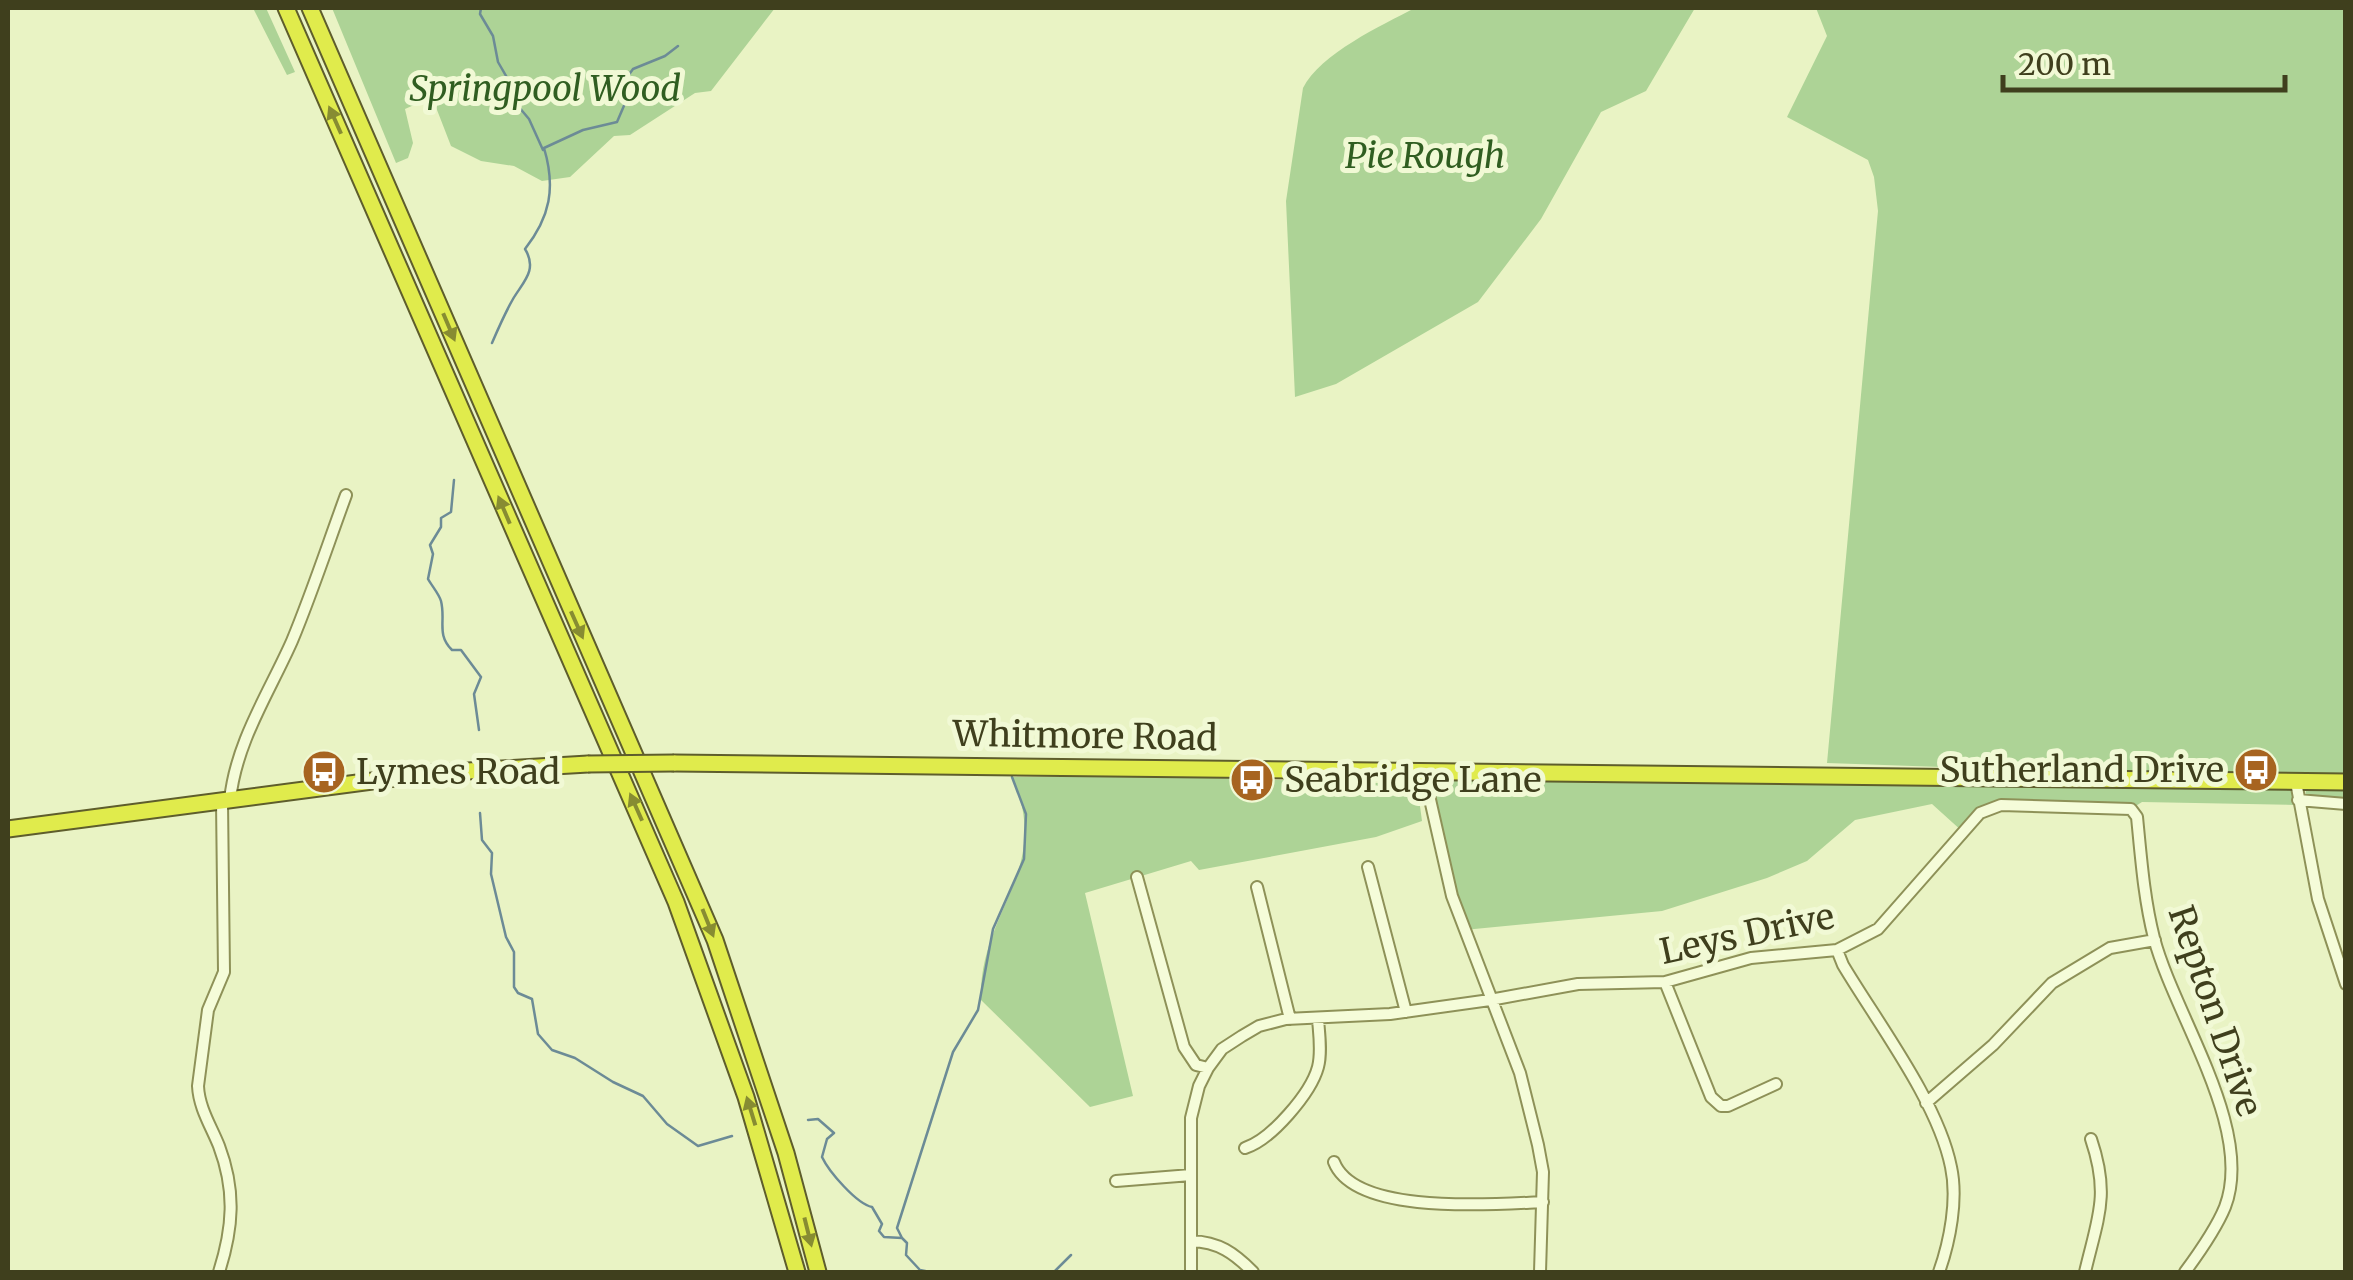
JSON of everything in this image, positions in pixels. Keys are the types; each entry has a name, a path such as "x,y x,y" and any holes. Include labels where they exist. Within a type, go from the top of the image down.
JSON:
{"highway":[{"path":"286,8 676,902 746,1098 797,1272"},
{"path":"310,8 715,940 781,1136 818,1272"},
{"name":"Whitmore Road","path":"8,829 433,772 588,764 2346,782"}],"street":[{"path":"218,1272 228,1244 232,1194 219,1147 198,1096 198,1086 208,1010 224,972 226,801 251,724 291,643 346,495"},
{"path":"1427,770 1428,794 1452,896 1520,1073 1538,1145 1543,1202 1540,1272"},
{"path":"2296,782 2318,899 2346,984"},
{"path":"2298,800 2346,804"},
{"name":"Leys Drive","path":"1208,1068 1222,1050 1242,1036 1259,1026 1290,1019 1406,1012 1578,984 1665,982 1751,958 1837,950 1878,928 1980,813 1991,807 2131,809 2137,816"},
{"name":"Repton Drive","path":"2137,816 2154,940 2224,1117 2232,1149 2232,1179 2224,1208 2185,1272"},
{"path":"1368,868 1406,1012"},
{"path":"1136,877 1184,1047 1196,1064 1208,1068 1199,1086 1192,1118 1191,1272"},
{"path":"1257,887 1290,1019"},
{"path":"1926,1103 1993,1044 2052,983 2110,948 2154,940"},
{"path":"1837,950 1926,1103 1952,1168 1952,1212 1940,1272"},
{"path":"1665,982 1711,1097 1721,1106 1728,1106 1776,1084"},
{"path":"1245,1148 1258,1144 1272,1132 1295,1106 1318,1069 1318,1018"},
{"path":"2085,1272 2103,1190 2101,1168 2091,1139"},
{"path":"1334,1162 1354,1185 1372,1194 1461,1204 1543,1202"},
{"path":"1116,1181 1191,1174"},
{"path":"1191,1240 1224,1248 1252,1272"}],"green space":[{"path":"253,8 266,8 295,72 287,75"},
{"name":"Springpool Wood","path":"332,8 775,8 711,91 695,93 630,135 614,136 570,177 542,181 514,166 481,161 451,146 432,97 405,109 413,143 408,158 396,163"},
{"name":"Pie Rough","path":"1415,8 1695,8 1646,91 1601,112 1541,219 1478,302 1336,384 1295,397 1286,201 1303,88 1311,75 1337,52"},
{"path":"1816,8 2345,8 2345,774 2220,777 1827,763 1878,211 1868,160 1787,117 1827,36"},
{"path":"1427,770 2345,782 2346,804 2305,799 2306,790 2297,783 2298,805 2142,802 2131,809 1991,807 1963,832 1932,804 1855,820 1807,861 1767,878 1662,911 1464,930"},
{"path":"1153,776 1411,784 1419,799 1422,821 1376,837 1199,870 1191,861 1085,893 1133,1096 1090,1107 981,1000 990,941 1020,865 1024,839 1023,810 1012,777"}],"waterway":[{"path":"481,8 480,14 493,36 498,62 543,150"},
{"path":"492,343 528,276 530,263 525,249 545,214 550,176 544,148 583,130 617,122 626,101 625,80 633,69 678,46"},
{"path":"454,480 451,512 441,518 441,527 430,545 433,554 428,579 441,601 447,644 452,650 461,650 481,677 474,694 479,730"},
{"path":"902,1238 897,1228 953,1052 978,1010 993,929 1024,859 1026,814 1012,777"},
{"path":"480,813 482,840 492,853 491,874 506,937 514,952 514,987 532,999 538,1034 552,1050 575,1058 643,1096 667,1124 698,1146 732,1136"},
{"path":"808,1120 818,1119 834,1133 827,1139 822,1157 837,1179 872,1207 884,1237 902,1238 907,1243 906,1255 920,1270 930,1272"},
{"path":"1054,1272 1071,1255"}],"place":[{"name":"Sutherland Drive","path":"2256,770"},
{"name":"Lymes Road","path":"324,772"},
{"name":"Seabridge Lane","path":"1252,780"}]}
